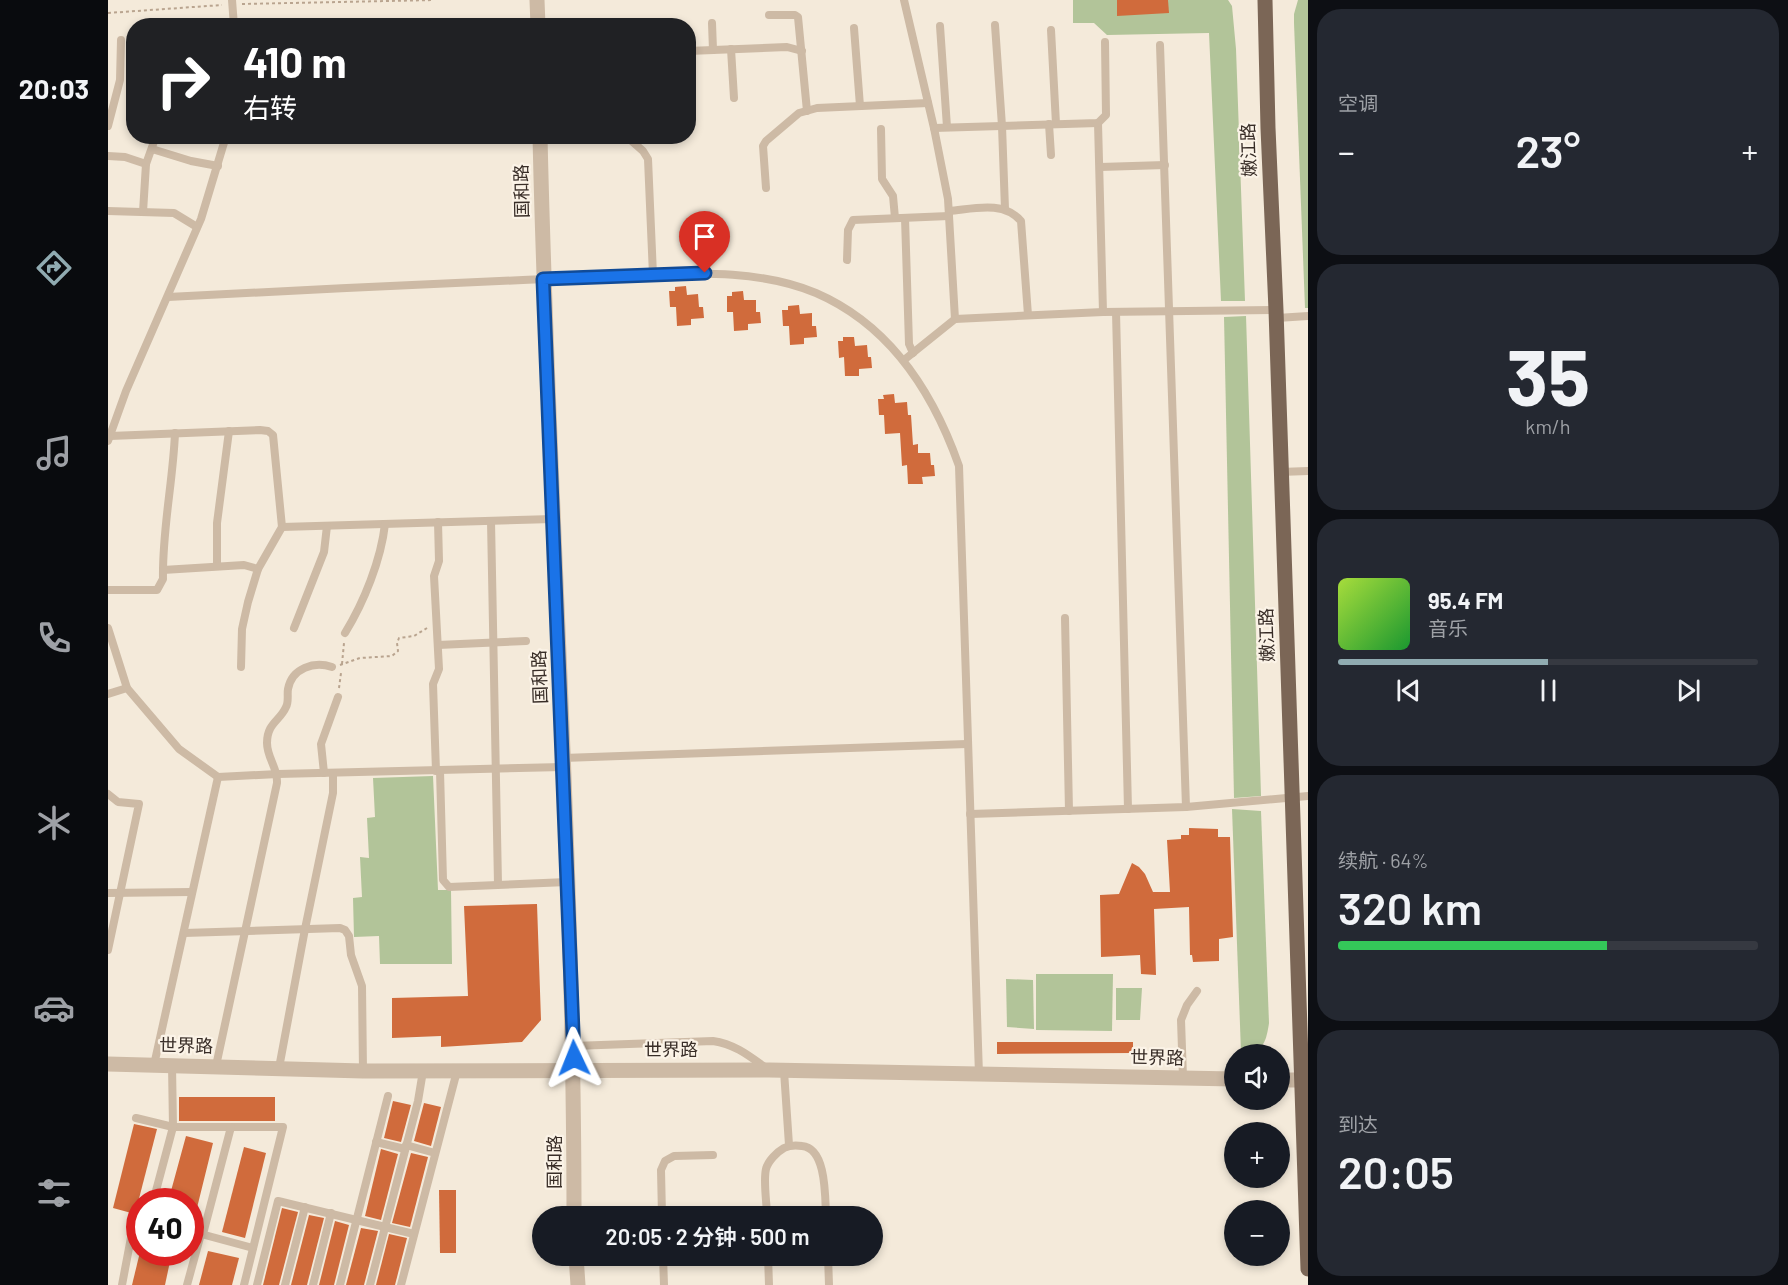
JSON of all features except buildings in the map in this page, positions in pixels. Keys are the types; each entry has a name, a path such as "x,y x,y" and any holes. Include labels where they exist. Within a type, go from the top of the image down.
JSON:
{"main road":[{"name":"嫩江路","path":"1265,0 1308,1268"}],"street":[{"path":"537,0 538,18"},
{"name":"国和路","path":"540,144 543,279 574,1071 574,1206"},
{"name":"世界路","path":"108,1064 363,1071 776,1071 1224,1079"},
{"path":"1290,1080 1300,1080"},
{"path":"577,1266 578,1285"}],"lane":[{"path":"904,0 934,128 949,213 955,319"},
{"path":"232,2 233,18"},
{"path":"769,15 798,17 807,111"},
{"path":"712,23 713,50"},
{"path":"940,26 947,128"},
{"path":"995,26 1005,209"},
{"path":"854,28 860,106"},
{"path":"1051,30 1053,124 1051,154"},
{"path":"108,126 120,80 121,40"},
{"path":"934,128 1098,123 1102,121 1106,115 1105,42"},
{"path":"1160,45 1186,807"},
{"path":"696,51 788,46 802,51"},
{"path":"732,49 734,98"},
{"path":"766,188 763,146 794,117 807,111 928,103"},
{"path":"1098,123 1103,312"},
{"path":"881,129 882,179 892,196 895,218"},
{"path":"144,212 146,164 154,144"},
{"path":"224,144 201,219 126,391 109,438 260,430 268,431 273,435 282,527 258,569 248,602 242,629 241,667"},
{"path":"635,144 648,159 652,275"},
{"path":"152,149 218,166"},
{"path":"108,156 125,157 146,164"},
{"path":"1100,167 1165,165"},
{"path":"847,260 848,230 850,222 855,219 905,218 995,207 1005,209 1017,217 1022,225 1028,315"},
{"path":"108,211 174,213 197,227"},
{"path":"905,218 909,344 913,353"},
{"path":"168,297 705,273 767,278 813,292 845,308 886,341 904,360 930,398 947,431 959,466 979,1075"},
{"path":"904,360 955,319 1103,312 1308,316"},
{"path":"1116,312 1128,809"},
{"path":"217,567 217,523 229,431"},
{"path":"108,590 157,590 163,579 163,536 174,465 175,433"},
{"path":"1280,472 1308,471"},
{"path":"282,527 553,519"},
{"path":"491,521 498,884"},
{"path":"438,522 439,561 434,576 439,669 433,684 443,880 448,887 567,882"},
{"path":"345,633 352,622 377,562 385,524"},
{"path":"294,628 324,552 327,526"},
{"path":"163,570 244,565 258,569"},
{"path":"1065,618 1069,811"},
{"path":"108,628 128,688 179,749 218,777 495,769 563,762 967,744"},
{"path":"438,645 526,641"},
{"path":"216,1066 278,774 268,753 269,730 286,708 291,681 303,668 312,665 332,667"},
{"path":"108,694 128,688"},
{"path":"324,773 321,744 338,697"},
{"path":"279,1068 304,929 333,793 333,773"},
{"path":"154,1065 218,777"},
{"path":"108,794 118,801 139,804 108,950"},
{"path":"970,814 1186,807 1264,802 1308,796"},
{"path":"108,893 191,892"},
{"path":"184,933 340,928 345,930 349,936 351,955 362,986 363,1071"},
{"path":"1183,1078 1181,1020 1187,1005 1197,991"},
{"path":"573,1046 712,1041 738,1048 776,1071 789,1146"},
{"path":"157,1188 173,1127 172,1065"},
{"path":"370,1285 423,1071"},
{"path":"401,1285 458,1071"},
{"path":"340,1285 388,1096"},
{"path":"136,1118 173,1127 283,1126 244,1285"},
{"path":"204,1227 231,1127"},
{"path":"376,1142 435,1153"},
{"path":"767,1206 766,1169 779,1151 789,1146 807,1146 816,1155 824,1173 826,1206"},
{"path":"662,1206 661,1170 665,1161 674,1156 713,1155"},
{"path":"258,1285 278,1201 414,1234"},
{"path":"285,1285 305,1207"},
{"path":"313,1285 331,1213"},
{"path":"204,1235 253,1248"},
{"path":"122,1285 126,1264"},
{"path":"187,1285 193,1266"},
{"path":"663,1266 664,1285"},
{"path":"768,1266 769,1285"},
{"path":"828,1266 829,1285"}],"path":[{"path":"108,13 232,2 347,3 434,0"},
{"path":"332,667 360,658 392,656 398,651 399,638 418,634 437,622"}],"green space":[{"path":"1073,0 1228,0 1232,6 1236,49 1245,301 1221,301 1209,33 1107,35 1094,23 1073,23"},
{"path":"1298,0 1308,0 1308,308 1305,308 1294,23"},
{"path":"1246,316 1261,796 1234,798 1224,317"},
{"path":"433,776 438,890 451,890 452,964 380,964 379,936 354,937 353,898 362,897 360,857 369,858 367,818 375,817 373,778"},
{"path":"1232,809 1261,811 1269,1023 1263,1044 1241,1044"},
{"path":"1036,974 1113,974 1112,1031 1036,1030"},
{"path":"1006,979 1033,980 1034,1029 1007,1027"},
{"path":"1116,988 1142,988 1140,1020 1116,1020"}],"route":[{"path":"574,1058 543,279 705,273"}]}
